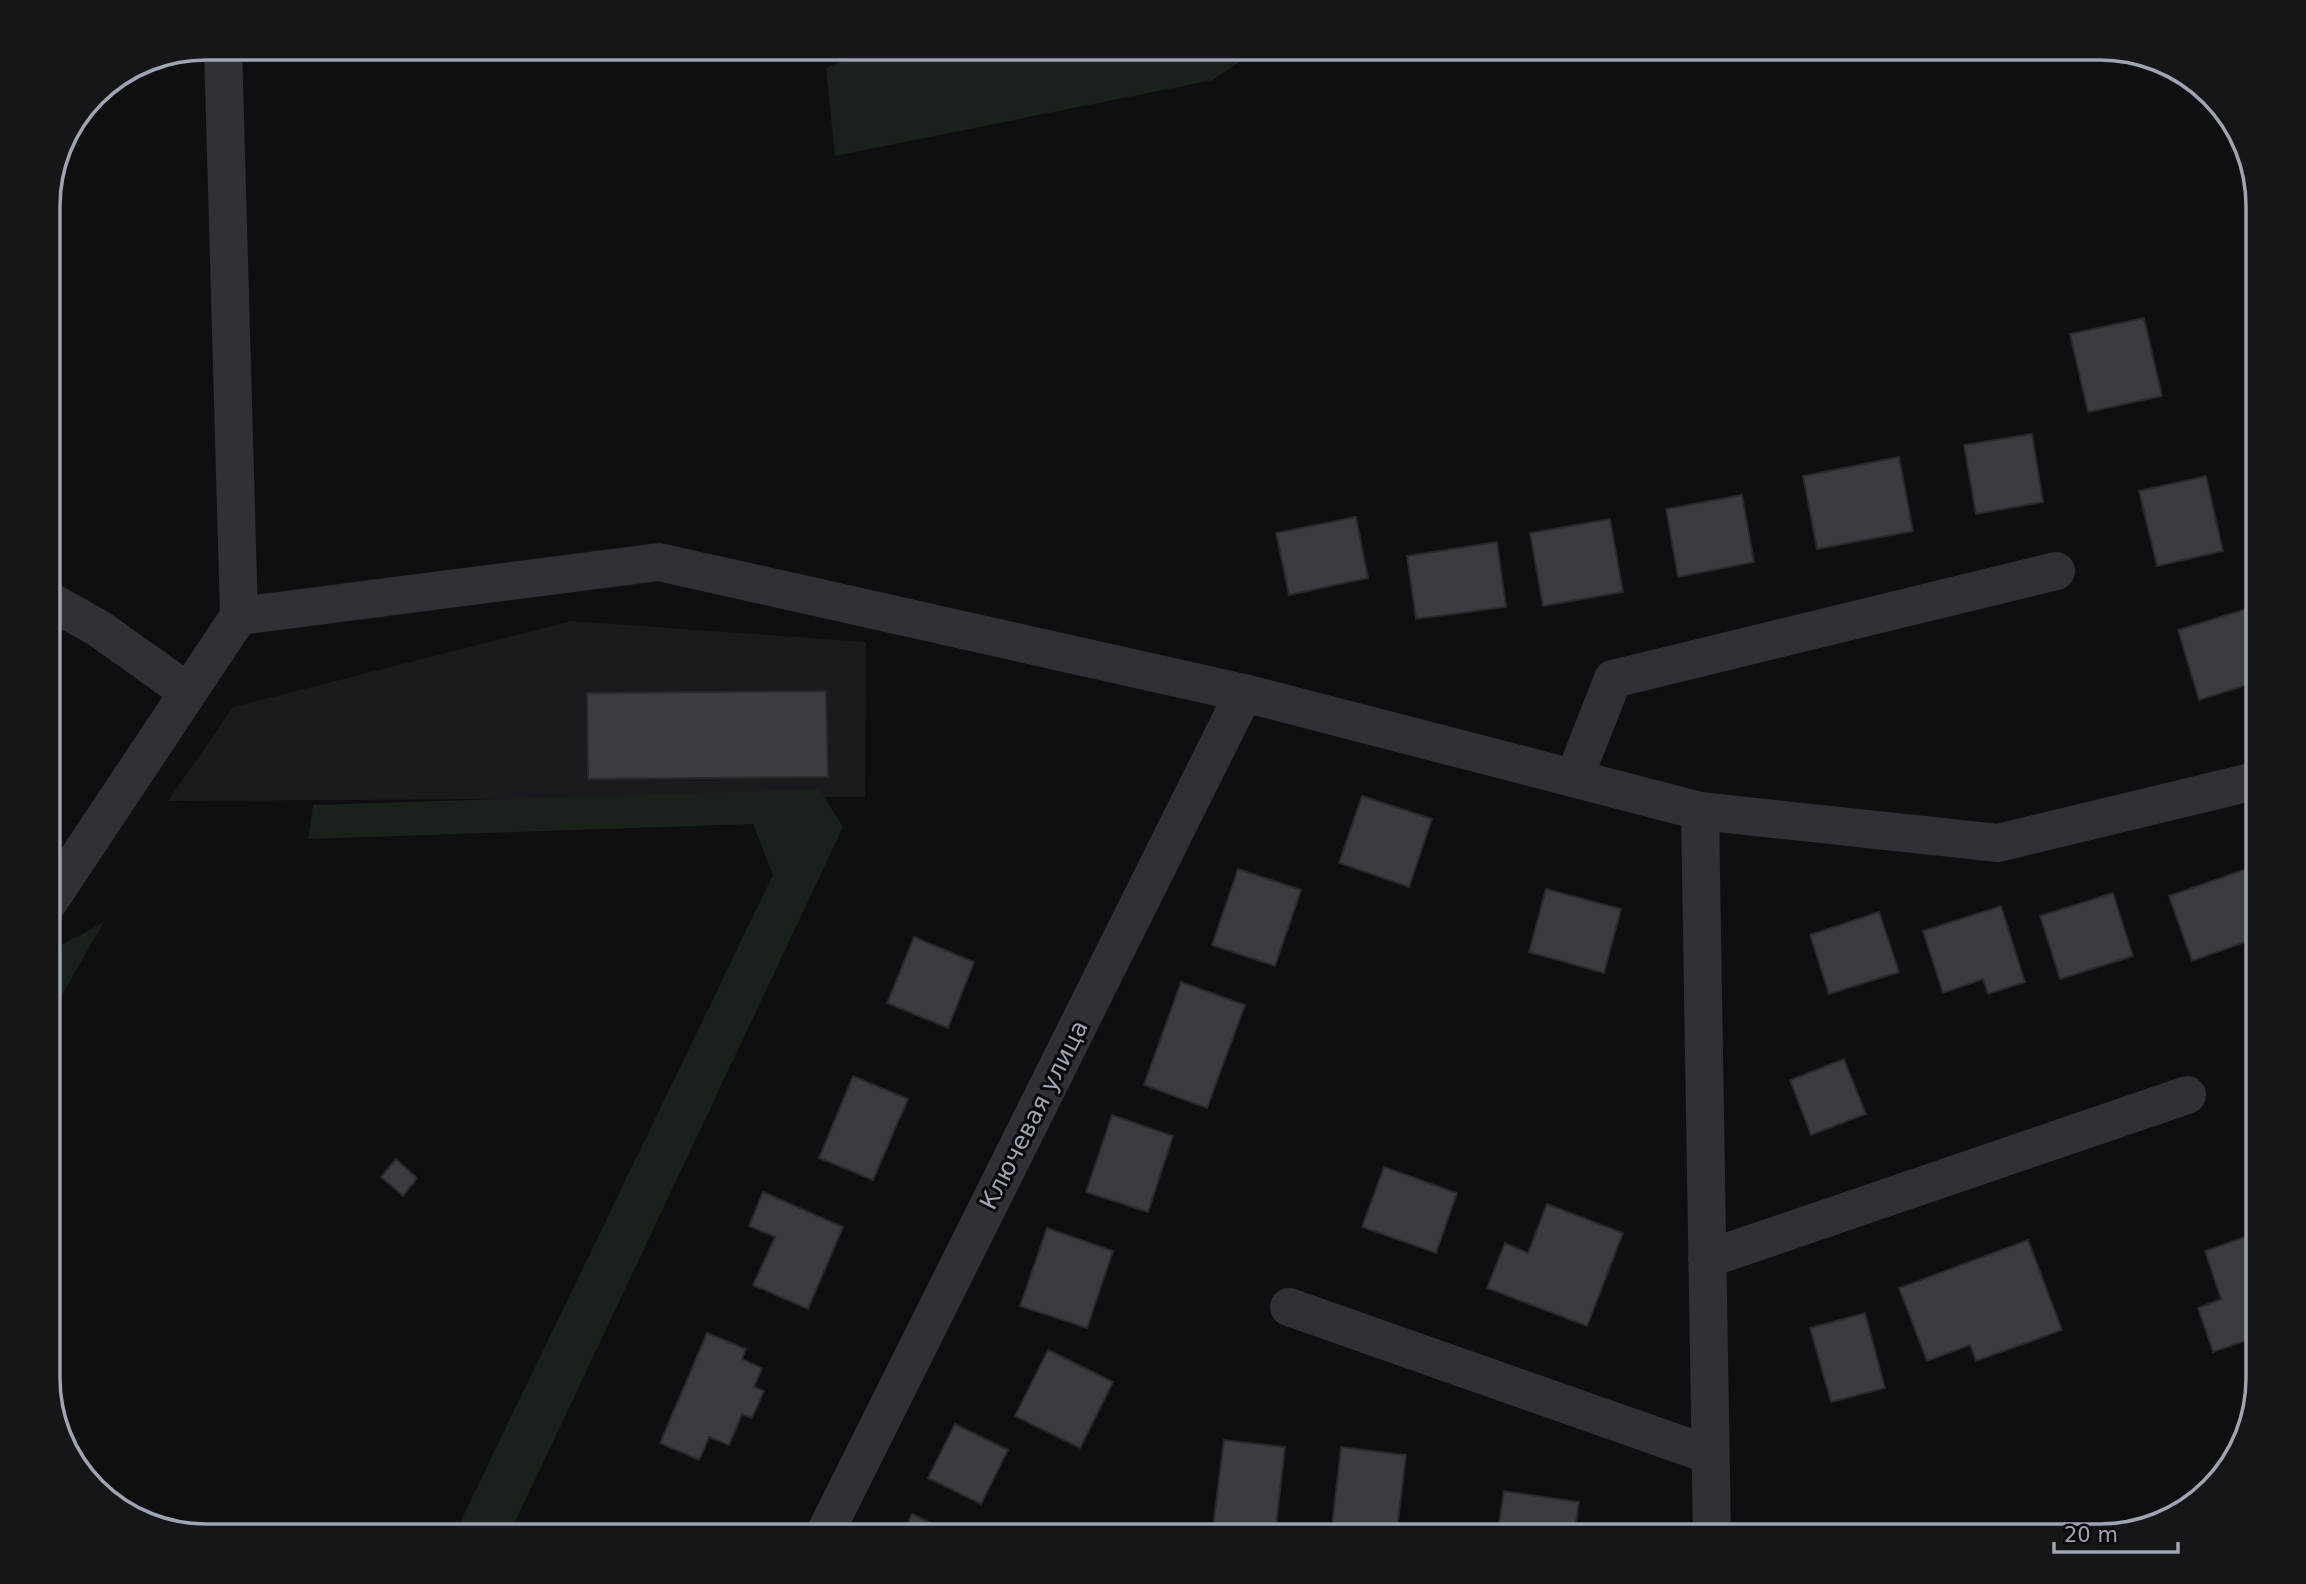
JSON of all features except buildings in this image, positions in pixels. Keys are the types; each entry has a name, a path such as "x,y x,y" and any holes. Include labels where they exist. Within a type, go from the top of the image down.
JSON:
{"street":[{"path":"60,885 239,615 223,60"},
{"path":"239,615 659,562 1244,693 1700,811 1998,843 2246,783"},
{"path":"1574,778 1613,679 2056,571"},
{"path":"60,607 98,628 188,692"},
{"name":"Ключевая улица","path":"829,1524 1244,693"},
{"path":"1700,811 1712,1524"},
{"path":"1707,1259 2187,1096"},
{"path":"1289,1307 1710,1455"}],"shaded area":[{"path":"844,60 1243,60 1213,80 835,156 826,68"},
{"path":"572,621 866,642 865,797 168,801 233,707"},
{"path":"819,789 843,827 514,1524 459,1524 773,875 753,824 308,839 313,805"},
{"path":"104,922 60,998 60,946"}]}
